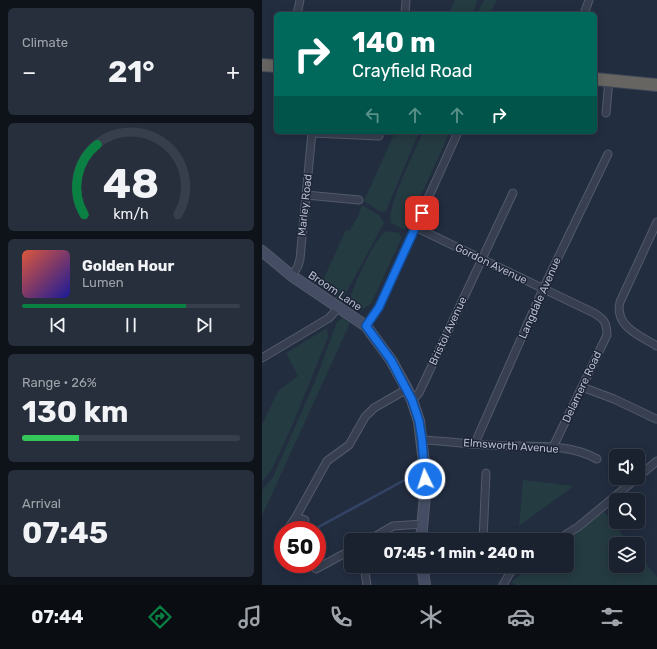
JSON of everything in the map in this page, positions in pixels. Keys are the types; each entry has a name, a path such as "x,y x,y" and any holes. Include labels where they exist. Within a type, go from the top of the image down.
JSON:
{"highway":[{"path":"262,65 274,66"},
{"path":"597,79 657,85"}],"main road":[{"name":"Broom Lane","path":"262,251 292,276 366,326 391,360 407,389 419,421 425,479 422,533"},
{"path":"423,573 424,585"}],"street":[{"path":"297,12 300,0"},
{"path":"405,12 406,0"},
{"path":"585,12 589,0"},
{"path":"606,113 609,80"},
{"name":"Marley Road","path":"292,276 300,259 312,134"},
{"path":"334,134 379,136"},
{"path":"366,326 379,307 390,278 457,134"},
{"name":"Langdale Avenue","path":"475,443 543,289 608,154"},
{"name":"Bristol Avenue","path":"412,400 419,393 513,193"},
{"path":"306,195 359,200"},
{"path":"657,222 655,233 620,302 618,310 621,320 627,328 657,346"},
{"name":"Gordon Avenue","path":"415,227 594,313 607,325"},
{"path":"262,358 329,318 335,306"},
{"name":"Delamere Road","path":"553,447 607,335 607,325"},
{"path":"582,387 614,399 656,419"},
{"path":"294,521 327,461 349,445 370,412 381,403 407,389"},
{"name":"Elmsworth Avenue","path":"422,440 488,445 553,447 586,453 597,460"},
{"path":"645,472 657,461"},
{"path":"483,533 486,473"},
{"path":"568,533 578,527 629,485"},
{"path":"296,518 305,520"},
{"path":"381,533 393,526 423,524"},
{"path":"326,564 344,554"},
{"path":"365,573 367,585"},
{"path":"503,585 507,573"}],"green space":[{"path":"455,0 478,0 473,12 450,12"},
{"path":"484,0 497,0 490,12 478,12"},
{"path":"394,134 418,134 386,211 379,211 364,201"},
{"path":"422,134 449,134 405,230 391,223 391,215 397,192"},
{"path":"362,205 380,216 384,223 341,302 323,287 322,282 346,230 350,230"},
{"path":"386,231 400,233 399,235 402,237 371,304 359,311 355,310 347,305 350,297 369,254"},
{"path":"342,318 350,323 262,516 262,490 273,477 316,379 337,322"},
{"path":"327,328 328,337 294,421 270,472 262,482 262,425 278,391 298,376 286,353"},
{"path":"523,480 574,486 519,526"},
{"path":"604,512 609,518 609,529 618,529 624,537 609,537 609,573 645,573 645,562 657,577 657,585 515,585 511,582 523,573 574,573 574,535"}],"waterway":[{"path":"326,523 412,476"}],"route":[{"path":"422,213 390,278 379,307 366,326 391,360 412,400 419,421 425,479"}]}
